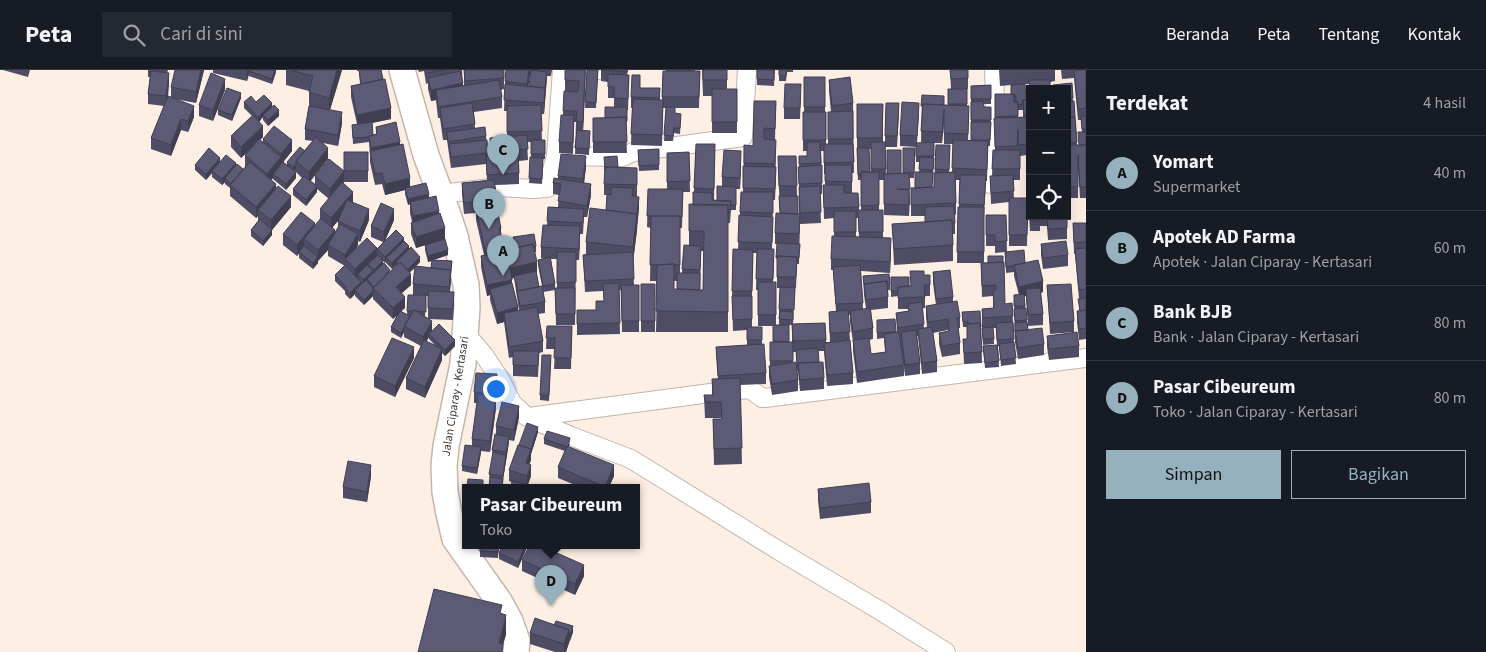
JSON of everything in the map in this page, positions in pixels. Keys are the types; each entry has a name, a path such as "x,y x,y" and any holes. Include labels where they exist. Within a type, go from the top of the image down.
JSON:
{"main road":[{"name":"Jalan Ciparay - Kertasari","path":"402,70 426,155 455,236 466,285 466,334 463,364 446,446 444,466 445,492 455,539 510,621 517,641 516,652"}],"street":[{"path":"441,194 499,187 546,188 556,156 562,70"},
{"path":"569,70 599,70"},
{"path":"556,156 623,157 634,152 743,137 747,70"},
{"path":"990,184 995,102 994,70"},
{"path":"466,334 484,355 500,379 512,403 527,417 631,459 946,652"},
{"path":"527,417 750,389 762,398 765,398 1086,358"}],"building":[{"path":"175,70 201,70 196,92 171,87"},
{"path":"249,70 275,70 272,79"},
{"path":"290,70 337,70 329,98 309,92 313,76"},
{"path":"359,70 381,70 383,79 361,84"},
{"path":"426,70 445,70 426,73"},
{"path":"464,70 504,70 504,78 465,81"},
{"path":"506,70 529,70 527,84 505,81"},
{"path":"531,70 547,72 545,88 529,86"},
{"path":"565,70 585,70 583,122 576,121 577,111 563,111 564,91 578,92 579,81 565,80"},
{"path":"587,70 598,70 596,103 585,102"},
{"path":"601,70 627,70 627,72"},
{"path":"703,70 727,70 727,80 703,80"},
{"path":"757,70 774,70 774,80 757,79"},
{"path":"779,70 787,70 786,76 779,75"},
{"path":"950,70 968,70 968,78 951,79"},
{"path":"1074,70 1086,70 1086,108 1078,109"},
{"path":"151,71 169,73 166,96 148,94"},
{"path":"460,71 463,83 431,90 428,78"},
{"path":"663,71 700,71 699,97 662,97"},
{"path":"211,73 225,79 213,110 199,105"},
{"path":"608,74 629,75 628,99 614,98 614,87 608,87"},
{"path":"632,75 640,75 640,88 660,88 659,98 631,97"},
{"path":"804,77 825,77 825,107 804,107"},
{"path":"850,77 853,103 832,106 829,80"},
{"path":"385,79 391,108 357,115 351,86"},
{"path":"499,80 502,97 438,107 436,90"},
{"path":"1029,80 1050,80 1050,85 1030,85"},
{"path":"1072,83 1073,98 1071,98 1071,85 1053,85"},
{"path":"505,84 545,88 544,103 504,100"},
{"path":"785,84 801,84 800,108 784,108"},
{"path":"1025,84 1026,100 1023,100 1023,104 1018,105 1018,102 1016,102 1016,95 1011,94 1011,85"},
{"path":"991,85 991,99 971,99 971,86"},
{"path":"227,88 241,93 232,115 218,110"},
{"path":"712,89 737,89 737,122 712,122"},
{"path":"948,89 967,89 967,104 948,104"},
{"path":"995,94 1014,94 1014,102 1018,102 1018,116 995,117"},
{"path":"264,95 272,103 258,117 244,102 251,96 256,102"},
{"path":"922,95 944,96 944,105 923,104 921,106"},
{"path":"168,96 194,106 188,121 181,119 171,145 151,138"},
{"path":"633,99 663,100 662,135 631,134"},
{"path":"1023,100 1026,100 1026,115 1024,115"},
{"path":"754,101 776,101 775,129 764,128 764,139 776,140 775,164 744,163 744,145 753,146"},
{"path":"983,101 984,107 991,107 991,120 971,120 971,102"},
{"path":"1071,101 1074,101 1075,117 1071,117"},
{"path":"902,102 919,103 917,136 900,135"},
{"path":"472,103 475,124 443,129 440,108"},
{"path":"886,103 899,103 897,136 885,136"},
{"path":"857,104 883,104 882,138 857,138"},
{"path":"923,104 969,106 968,134 944,133 944,109 942,132 921,131"},
{"path":"274,105 279,110 268,120 263,115"},
{"path":"541,105 542,131 507,132 507,106"},
{"path":"309,106 342,112 338,135 305,129"},
{"path":"605,107 627,107 627,121 626,117 605,118"},
{"path":"666,107 675,107 675,113 681,114 680,128 674,128 673,136 664,135"},
{"path":"853,111 853,139 828,139 828,112"},
{"path":"803,112 826,112 826,140 803,140"},
{"path":"253,115 263,126 241,147 231,136"},
{"path":"561,115 574,115 573,143 559,142"},
{"path":"1086,116 1086,129 1082,129 1081,117"},
{"path":"626,117 627,142 593,142 593,118"},
{"path":"1026,117 1026,144 1018,145 1018,130 1017,146 995,147 994,118"},
{"path":"1071,117 1075,117 1077,142 1071,143"},
{"path":"372,122 373,135 353,138 352,125"},
{"path":"396,122 400,142 371,148 369,136 377,134 376,127"},
{"path":"971,122 991,122 990,140 971,140"},
{"path":"274,126 292,140 281,154 263,139"},
{"path":"485,127 486,136 448,142 447,132"},
{"path":"577,130 590,131 589,149 575,148"},
{"path":"1078,132 1086,132 1086,145 1079,145"},
{"path":"527,135 528,149 491,152 490,138"},
{"path":"316,137 328,148 309,172 296,161"},
{"path":"259,139 281,157 267,174 245,155"},
{"path":"487,140 488,153 451,157 449,144"},
{"path":"531,140 545,140 545,154 531,154"},
{"path":"953,140 988,141 987,170 952,168"},
{"path":"807,142 820,142 821,163 799,164 799,156 807,156"},
{"path":"871,142 885,142 886,169 871,169"},
{"path":"934,142 934,156 916,156 916,143"},
{"path":"403,144 410,178 385,184 382,173 375,174 370,151"},
{"path":"696,144 715,144 714,189 694,188"},
{"path":"824,144 853,144 854,162 824,163"},
{"path":"936,145 950,145 949,170 935,169"},
{"path":"1071,145 1086,145 1086,187 1080,187 1078,155 1078,187 1071,187"},
{"path":"300,147 305,151 293,167 287,162"},
{"path":"209,148 220,158 206,174 195,165"},
{"path":"857,148 869,148 870,172 861,172 861,175 858,175"},
{"path":"903,148 915,148 914,173 903,173"},
{"path":"659,149 659,165 639,166 638,150"},
{"path":"724,150 741,151 740,178 722,177"},
{"path":"887,150 901,150 901,173 887,174"},
{"path":"993,150 1020,150 1020,169 992,169"},
{"path":"344,152 368,152 368,171 344,171"},
{"path":"689,152 690,181 667,182 667,153"},
{"path":"518,153 519,173 487,175 486,155"},
{"path":"561,154 586,156 583,179 558,176"},
{"path":"226,155 236,163 222,179 212,171"},
{"path":"617,156 618,167 605,167 605,171 604,157"},
{"path":"778,156 796,156 797,186 779,186"},
{"path":"530,157 543,158 542,179 529,178"},
{"path":"920,157 934,158 933,170 919,169"},
{"path":"329,159 344,171 330,189 315,176"},
{"path":"250,162 276,184 256,207 230,185"},
{"path":"283,162 296,172 286,184 273,174"},
{"path":"237,164 243,169 231,184 225,178"},
{"path":"822,165 822,183 799,184 798,167"},
{"path":"825,165 852,165 852,182 825,181"},
{"path":"743,166 776,167 775,189 743,188"},
{"path":"605,167 637,168 637,185 604,184"},
{"path":"861,172 879,172 879,205 861,206"},
{"path":"915,172 933,172 932,187 915,188"},
{"path":"955,172 956,203 911,205 911,188 934,187 934,173"},
{"path":"909,173 910,189 897,189 909,190 909,205 884,204 884,174"},
{"path":"960,175 986,175 984,205 959,204"},
{"path":"1013,175 1014,191 991,193 990,176"},
{"path":"304,176 317,186 306,200 293,189"},
{"path":"554,178 591,184 587,206 558,201 561,184 553,183"},
{"path":"494,180 497,199 464,203 462,183"},
{"path":"342,182 353,192 331,218 320,209"},
{"path":"426,183 429,194 408,199 405,188"},
{"path":"823,185 844,185 844,193 858,193 859,207 824,208"},
{"path":"278,186 291,196 271,220 258,210"},
{"path":"717,186 736,187 736,205 731,205 731,201 717,201"},
{"path":"820,186 821,212 800,213 799,187"},
{"path":"611,187 633,188 632,196 639,197 637,214 606,210 607,194 611,195"},
{"path":"648,189 683,189 682,217 647,216"},
{"path":"693,192 712,193 712,200 731,201 730,212 728,212 728,205 693,205"},
{"path":"741,192 773,192 773,213 740,212"},
{"path":"436,196 439,211 413,216 410,202"},
{"path":"779,196 798,196 798,214 780,213"},
{"path":"1009,198 1026,198 1027,235 1009,235"},
{"path":"347,200 369,209 360,231 338,221"},
{"path":"381,203 394,209 384,232 371,226"},
{"path":"496,204 504,249 486,254 476,209"},
{"path":"689,204 728,205 728,312 656,311 657,265 674,264 674,289 703,290 704,231 689,231"},
{"path":"954,206 955,223 952,223 952,220 925,222 925,207"},
{"path":"548,207 584,209 583,223 547,221"},
{"path":"958,207 984,207 984,252 957,252"},
{"path":"590,208 637,214 633,247 586,242"},
{"path":"858,210 883,210 883,232 859,232"},
{"path":"834,211 856,211 856,232 834,232"},
{"path":"301,212 315,223 297,245 283,234"},
{"path":"440,213 445,228 416,237 411,223"},
{"path":"776,213 800,214 799,234 775,233"},
{"path":"739,215 773,217 772,243 738,242"},
{"path":"986,215 1006,215 1007,241 995,242 995,235 986,235"},
{"path":"651,216 680,216 680,265 650,265"},
{"path":"321,218 335,230 318,250 304,239"},
{"path":"260,219 272,230 263,241 251,230"},
{"path":"952,220 953,245 894,249 892,224"},
{"path":"1047,220 1067,220 1067,228 1048,229"},
{"path":"1073,223 1086,223 1086,242 1074,243"},
{"path":"340,224 358,234 345,255 328,245"},
{"path":"543,225 580,226 579,249 541,247"},
{"path":"396,230 404,238 385,257 377,249"},
{"path":"534,234 536,246 534,247 533,244 515,248 513,237"},
{"path":"832,236 891,238 890,262 831,259"},
{"path":"367,238 377,248 355,269 345,259"},
{"path":"445,239 448,250 428,256 425,245"},
{"path":"404,241 409,246 392,263 386,258"},
{"path":"1066,241 1068,255 1043,258 1041,244"},
{"path":"777,243 800,244 799,258 777,256 776,258"},
{"path":"533,244 537,262 510,268 512,280 487,285 481,256"},
{"path":"684,245 701,246 700,270 682,269"},
{"path":"304,246 318,257 313,263 299,252"},
{"path":"411,247 420,257 407,270 400,262 398,264 396,262"},
{"path":"1086,248 1086,289 1079,290 1075,249"},
{"path":"733,249 753,250 752,291 732,291"},
{"path":"757,249 774,249 773,279 756,279"},
{"path":"1024,250 1025,263 1006,267 1005,252"},
{"path":"557,252 576,252 576,282 557,283"},
{"path":"633,252 634,279 585,281 583,255"},
{"path":"378,255 383,261 374,270 368,264"},
{"path":"777,256 797,257 796,277 777,277"},
{"path":"988,256 1003,256 1003,262 988,263"},
{"path":"550,257 555,284 543,286 538,260"},
{"path":"432,260 452,261 451,270 431,268"},
{"path":"1038,260 1043,281 1019,287 1014,265"},
{"path":"400,262 411,274 396,287 405,297 393,308 373,288"},
{"path":"1004,262 1005,304 1012,303 1013,316 983,318 982,309 994,308 993,290 996,290 996,285 982,286 981,263"},
{"path":"384,263 390,270 374,287 367,279"},
{"path":"345,265 361,282 350,293 335,275"},
{"path":"367,265 373,271 363,280 358,274"},
{"path":"860,265 863,303 836,304 833,267"},
{"path":"415,266 451,270 449,287 413,284"},
{"path":"950,270 953,297 936,299 933,272"},
{"path":"536,271 539,287 518,291 514,276"},
{"path":"910,271 924,271 924,275 930,275 930,285 924,285 925,297 898,298 898,287 911,286"},
{"path":"677,273 700,273 700,290 677,289"},
{"path":"889,274 890,284 887,284 887,281 864,284 863,276"},
{"path":"891,277 909,277 909,286 898,287 898,291 891,291"},
{"path":"366,280 373,288 373,291 364,300 355,290"},
{"path":"887,281 888,297 866,300 864,284"},
{"path":"758,282 776,282 776,315 758,315"},
{"path":"512,283 518,307 497,313 490,289"},
{"path":"619,283 620,323 577,324 577,310 596,310 596,301 604,301 603,284"},
{"path":"641,284 655,284 655,321 641,321"},
{"path":"1071,284 1074,321 1050,323 1047,285"},
{"path":"621,285 639,285 639,321 622,321"},
{"path":"542,286 545,302 520,306 517,291"},
{"path":"780,287 795,288 794,310 779,309"},
{"path":"555,288 575,288 575,314 556,314"},
{"path":"1040,288 1043,314 1028,315 1026,289"},
{"path":"428,291 454,292 453,309 428,308"},
{"path":"1024,294 1025,306 1014,306 1014,295"},
{"path":"408,295 426,295 426,312 407,311"},
{"path":"732,296 752,296 752,319 733,320"},
{"path":"1086,298 1086,310 1080,311 1078,299"},
{"path":"957,301 960,317 957,318 960,343 942,346 939,333 949,331 948,319 928,322 926,306"},
{"path":"922,302 924,324 898,328 896,313 909,311 908,304"},
{"path":"537,307 543,341 509,347 504,313"},
{"path":"870,308 873,328 853,332 850,311"},
{"path":"1026,308 1027,320 1015,321 1014,309"},
{"path":"414,310 432,321 423,337 404,326"},
{"path":"848,310 850,332 830,333 829,312"},
{"path":"1086,310 1086,328 1079,329 1077,311"},
{"path":"400,311 410,316 401,333 391,327"},
{"path":"780,311 793,312 793,320 779,319"},
{"path":"980,311 981,327 980,323 968,324 968,321 963,322 962,312"},
{"path":"895,319 896,332 877,333 877,320"},
{"path":"1013,322 1014,339 997,340 996,323"},
{"path":"1027,322 1028,330 1015,331 1015,323"},
{"path":"825,323 826,340 793,341 792,324"},
{"path":"980,323 982,352 964,353 963,339 967,339 967,324"},
{"path":"439,324 455,340 445,350 429,334"},
{"path":"773,325 789,325 789,342 773,341"},
{"path":"547,326 572,326 571,358 554,358 555,338 546,338"},
{"path":"747,327 762,327 762,340 747,340"},
{"path":"932,327 937,361 922,363 918,329"},
{"path":"993,327 994,339 983,339 982,328"},
{"path":"1042,328 1044,344 1018,348 1015,331"},
{"path":"916,330 920,363 905,365 901,332"},
{"path":"899,332 904,365 857,372 853,340 869,338 871,354 886,352 884,334"},
{"path":"1077,332 1079,346 1049,349 1047,336"},
{"path":"392,338 414,347 395,386 374,376"},
{"path":"424,340 442,349 425,387 406,378"},
{"path":"850,340 853,373 827,375 824,343"},
{"path":"770,342 793,342 793,361 770,361"},
{"path":"1014,342 1016,358 1001,360 999,344"},
{"path":"764,344 766,373 718,376 716,347"},
{"path":"997,345 999,361 985,363 983,346"},
{"path":"818,348 819,362 798,363 799,366 797,366 796,350"},
{"path":"513,351 539,351 538,366 513,365"},
{"path":"542,355 551,355 549,395 540,395"},
{"path":"796,362 798,380 772,384 769,366"},
{"path":"823,362 824,378 800,380 798,363"},
{"path":"476,373 497,374 495,394 474,392"},
{"path":"740,378 742,448 714,449 713,419 722,419 721,402 705,402 704,395 713,395 712,379"},
{"path":"478,394 496,397 490,441 472,439"},
{"path":"502,402 519,406 514,430 496,426"},
{"path":"527,423 538,427 531,449 519,445"},
{"path":"547,431 570,438 568,447 544,439"},
{"path":"495,434 509,437 506,452 492,450"},
{"path":"465,445 481,447 477,468 462,466"},
{"path":"518,445 531,449 526,463 531,465 527,476 509,470"},
{"path":"567,446 614,465 606,484 598,484 558,467"},
{"path":"493,452 506,455 503,476 489,474"},
{"path":"348,461 371,465 367,492 343,487"},
{"path":"490,477 503,479 502,484 489,484"},
{"path":"468,479 483,480 483,484 467,484"},
{"path":"512,481 525,484 512,484"},
{"path":"869,483 871,502 820,508 818,489"},
{"path":"480,549 498,549 498,552 480,551"},
{"path":"501,549 524,549 518,562 499,553"},
{"path":"528,549 548,549 584,565 575,584 522,560"},
{"path":"434,589 502,605 500,613 506,615 499,643 503,644 502,652 418,652"},
{"path":"535,618 569,630 564,644 530,633"},
{"path":"556,621 573,626 570,635 569,630 554,625"}],"place":[{"name":"Bank BJB","path":"503,175"},
{"name":"Apotek AD Farma","path":"489,229"},
{"name":"Yomart","path":"503,276"},
{"name":"Pasar Cibeureum","path":"551,606"}]}
